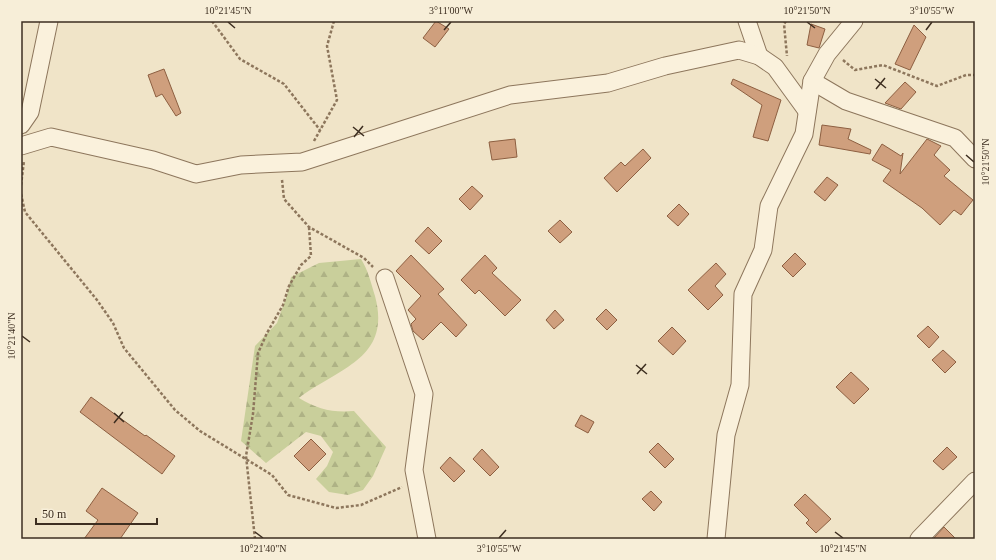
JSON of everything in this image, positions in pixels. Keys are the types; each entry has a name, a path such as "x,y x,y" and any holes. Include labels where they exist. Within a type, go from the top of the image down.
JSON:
{"street":[{"path":"21,125 30,112 49,21"},
{"path":"747,21 759,56"},
{"path":"716,539 726,435 740,385 743,294 762,250 770,206 804,134 812,81 827,54 854,21"},
{"path":"24,145 51,137 153,160 196,174 241,165 302,162 510,95 608,83 665,66 739,50 759,56 774,67 807,111"},
{"path":"812,81 846,101 954,138 975,159"},
{"path":"385,278 424,394 414,470 427,539"},
{"path":"919,539 975,481"}],"path":[{"path":"212,21 240,59 284,84 320,130"},
{"path":"302,162 337,100 327,46 334,21"},
{"path":"827,54 840,58 854,70 883,65 937,86 966,75 975,75"},
{"path":"21,185 24,145"},
{"path":"280,163 284,199 309,227 364,258 385,278"},
{"path":"21,194 25,212 97,300 113,323 124,348 175,410 200,432 272,475 288,495 336,508 361,505 416,481"},
{"path":"255,539 246,459 258,353 267,333 283,305 289,286 301,265 311,256 309,227"}],"green space":[{"path":"361,259 375,296 378,317 376,334 369,348 358,359 299,398 312,405 332,411 354,411 386,447 373,476 363,490 348,495 329,492 316,479 327,466 333,452 321,436 306,432 266,463 241,441 255,346 277,323 287,295 291,277 319,263"}],"building":[{"path":"436,21 449,29 435,47 423,38"},
{"path":"811,24 825,29 819,48 807,45"},
{"path":"914,25 926,37 910,70 895,64"},
{"path":"164,69 181,113 176,116 162,94 156,97 148,75"},
{"path":"733,79 781,100 768,141 753,137 762,105 731,84"},
{"path":"905,82 916,92 901,109 885,103"},
{"path":"822,125 851,129 848,139 871,150 870,154 819,145"},
{"path":"515,139 517,157 492,160 489,142"},
{"path":"927,139 941,146 934,155 950,170 944,176 973,200 961,215 954,210 940,225 922,208 883,181 891,170 872,160 882,144 901,156 903,153 900,174"},
{"path":"643,149 651,158 617,192 604,178 621,162 625,166"},
{"path":"827,177 838,185 825,201 814,192"},
{"path":"472,186 483,196 470,210 459,199"},
{"path":"679,204 689,214 678,226 667,216"},
{"path":"560,220 572,232 560,243 548,231"},
{"path":"428,227 442,241 429,254 415,241"},
{"path":"795,253 806,264 793,277 782,266"},
{"path":"411,255 444,289 438,294 467,325 456,337 441,322 423,340 413,331 411,324 416,319 408,310 421,296 396,271"},
{"path":"485,255 497,268 492,273 521,300 505,316 479,290 475,294 461,280"},
{"path":"716,263 726,274 715,286 723,295 708,310 688,290"},
{"path":"606,309 617,320 607,330 596,319"},
{"path":"555,310 564,320 554,329 546,320"},
{"path":"928,326 939,337 929,348 917,336"},
{"path":"672,327 686,341 673,355 658,341"},
{"path":"943,350 956,362 945,373 932,360"},
{"path":"851,372 869,389 854,404 836,387"},
{"path":"91,397 175,456 162,474 80,412"},
{"path":"581,415 594,422 588,433 575,426"},
{"path":"311,439 326,454 309,471 294,456"},
{"path":"658,443 674,459 665,468 649,452"},
{"path":"947,447 957,457 943,470 933,461"},
{"path":"482,449 499,467 490,476 473,459"},
{"path":"450,457 465,471 454,482 440,468"},
{"path":"102,488 138,513 120,539 84,539 98,520 86,511"},
{"path":"651,491 662,502 654,511 642,499"},
{"path":"805,494 831,519 816,533 806,523 809,520 794,505"},
{"path":"944,527 956,539 933,539"}]}
